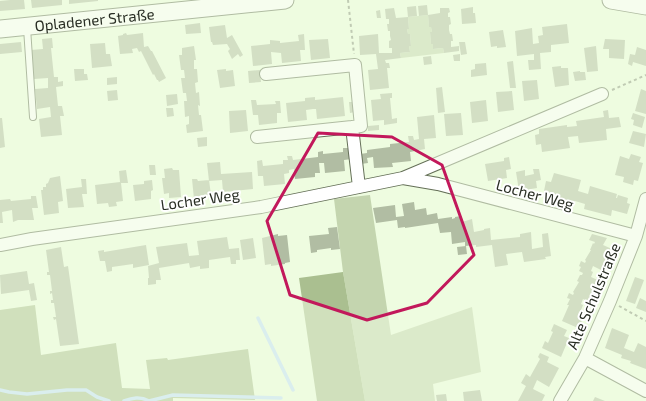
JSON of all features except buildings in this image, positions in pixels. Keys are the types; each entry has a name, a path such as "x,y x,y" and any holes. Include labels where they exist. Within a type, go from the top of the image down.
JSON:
{"main road":[{"name":"Opladener Straße","path":"0,29 182,5 285,0"},
{"path":"611,0 646,6"}],"street":[{"path":"257,137 362,126 355,66 266,74"},
{"name":"Locher Weg","path":"0,245 262,207 403,178 602,94"},
{"path":"352,127 359,187"},
{"name":"Locher Weg","path":"403,178 438,184 636,236"},
{"name":"Alte Schulstraße","path":"560,401 585,358 610,301 636,236 646,199"},
{"path":"585,358 646,391"}],"lane":[{"path":"27,26 33,117"}],"path":[{"path":"348,0 355,66"},
{"path":"602,94 646,75"},
{"path":"610,301 646,321"}],"highlighted area":[{"path":"318,133 392,137 442,165 474,255 427,303 367,320 290,295 267,221"}],"green space":[{"path":"428,15 429,26 431,27 432,32 430,32 431,44 433,44 434,49 443,48 444,53 401,58 400,53 410,52 410,34 408,34 407,29 409,29 408,17"},
{"path":"370,195 391,335 472,307 481,372 433,384 435,401 365,401 343,272 334,199"},
{"path":"343,272 365,401 317,401 299,278"},
{"path":"35,305 41,355 116,343 122,388 150,389 146,360 167,358 168,360 248,349 255,400 173,398 173,401 0,401 0,310"}],"waterway":[{"path":"258,318 293,390"},
{"path":"0,390 27,394 67,390 86,390 97,397 109,401"},
{"path":"149,401 173,395 281,398"},
{"path":"124,401 136,398 142,398 149,401"}]}
